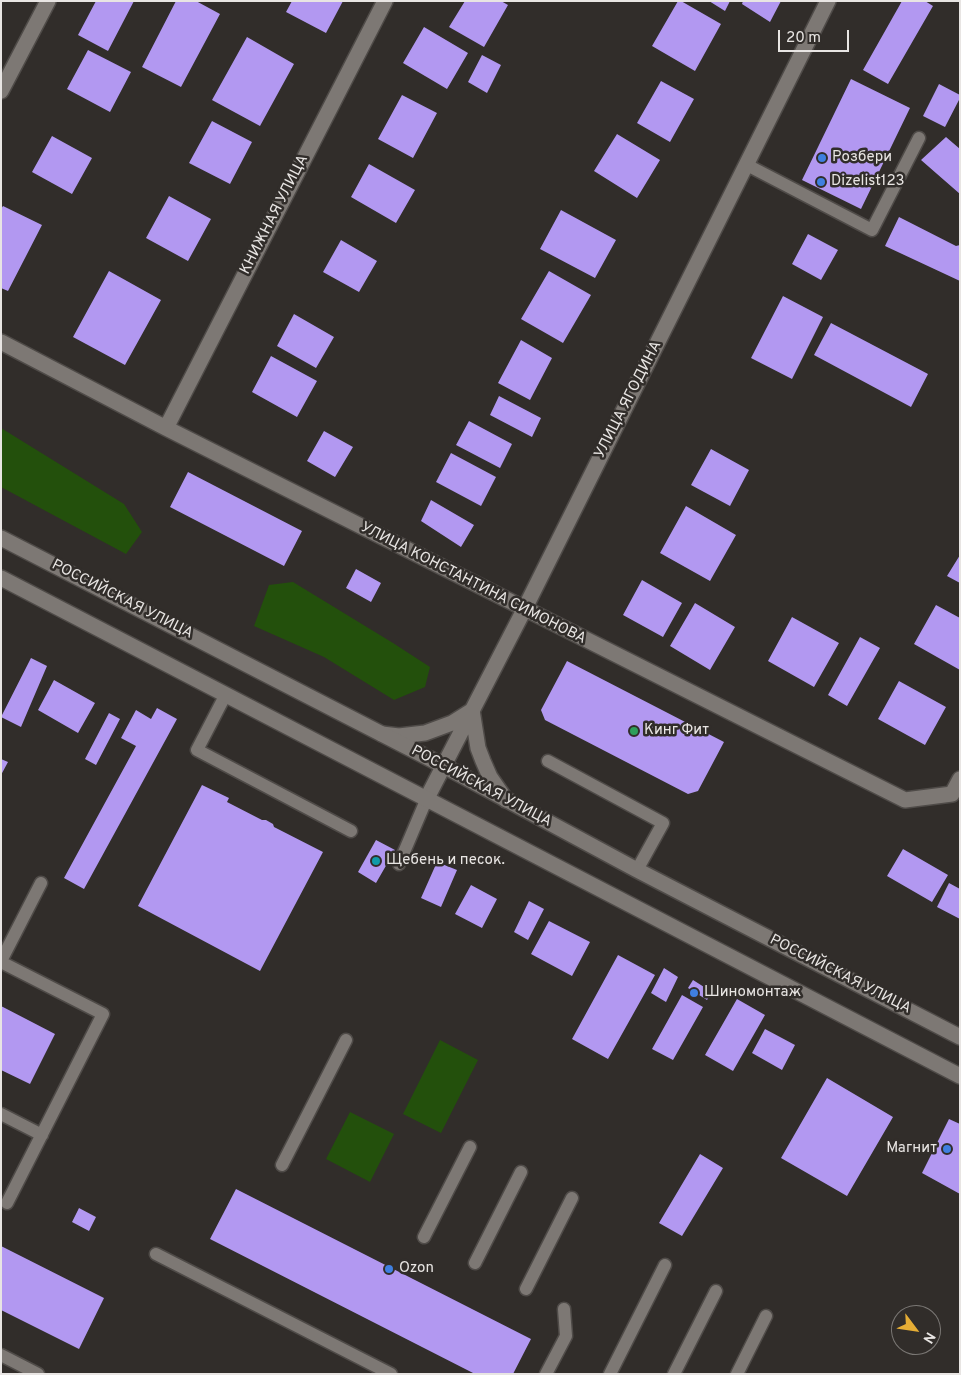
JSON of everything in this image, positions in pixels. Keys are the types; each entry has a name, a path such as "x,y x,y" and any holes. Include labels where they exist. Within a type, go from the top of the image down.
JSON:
{"street":[{"path":"1,91 48,1"},
{"name":"КНИЖНАЯ УЛИЦА","path":"166,428 384,1"},
{"name":"УЛИЦА ЯГОДИНА","path":"427,798 524,610 828,1"},
{"name":"УЛИЦА КОНСТАНТИНА СИМОНОВА","path":"1,342 524,610 905,800 952,794 960,779"},
{"name":"РОССИЙСКАЯ УЛИЦА","path":"1,538 444,766 637,870 960,1037"},
{"path":"1,578 960,1076"},
{"path":"382,734 399,736 425,733 452,723 472,710 478,748 490,777 506,800"}],"lane":[{"path":"747,165 872,230 920,138"},
{"path":"226,694 197,750 351,831"},
{"path":"548,761 663,823 637,870"},
{"path":"400,864 427,798"},
{"path":"7,1203 103,1014 1,962 41,883"},
{"path":"282,1165 346,1040"},
{"path":"1,1114 42,1135"},
{"path":"424,1237 470,1147"},
{"path":"474,1263 521,1172"},
{"path":"526,1289 572,1198"},
{"path":"156,1254 391,1374"},
{"path":"610,1374 665,1265"},
{"path":"674,1374 716,1291"},
{"path":"546,1374 566,1336 564,1309"},
{"path":"737,1374 766,1316"},
{"path":"1,1355 38,1374"}],"green space":[{"path":"1,428 124,504 142,532 126,554 1,487"},
{"path":"293,582 430,667 425,687 394,700 324,657 254,626 269,585"},
{"path":"440,1040 478,1060 441,1133 403,1114"},
{"path":"350,1112 394,1134 370,1182 326,1159"}],"building":[{"path":"96,1 134,1 108,51 78,35"},
{"path":"176,1 196,1 220,14 181,87 142,67"},
{"path":"292,1 343,1 326,33 286,12"},
{"path":"465,1 501,1 508,5 484,47 449,27"},
{"path":"678,1 721,24 695,71 652,46"},
{"path":"709,1 730,1 725,11"},
{"path":"743,1 781,1 770,22 742,4"},
{"path":"902,1 925,1 933,6 888,84 863,70"},
{"path":"424,27 468,53 447,89 403,63"},
{"path":"247,37 294,64 260,126 212,100"},
{"path":"88,50 131,72 110,112 67,89"},
{"path":"482,55 501,65 487,93 468,82"},
{"path":"851,79 910,108 861,209 802,180"},
{"path":"661,81 694,99 670,142 637,123"},
{"path":"939,84 960,95 945,127 923,116"},
{"path":"402,95 437,113 413,158 378,139"},
{"path":"212,121 252,142 230,184 189,163"},
{"path":"617,134 660,160 637,198 594,171"},
{"path":"52,136 92,158 72,194 32,172"},
{"path":"946,137 960,149 960,194 921,160"},
{"path":"369,164 415,190 396,223 351,197"},
{"path":"169,196 211,219 188,261 146,238"},
{"path":"3,206 42,225 8,291 1,288 1,209"},
{"path":"561,210 616,240 595,278 540,249"},
{"path":"899,217 956,246 960,245 960,281 885,246"},
{"path":"808,234 838,250 821,280 792,264"},
{"path":"341,240 377,261 359,292 323,272"},
{"path":"109,271 161,300 125,365 73,337"},
{"path":"549,271 591,295 563,343 521,319"},
{"path":"783,296 823,317 792,379 751,358"},
{"path":"294,314 334,337 316,368 277,346"},
{"path":"831,323 928,374 911,407 814,355"},
{"path":"521,340 552,358 530,400 498,383"},
{"path":"271,356 317,381 297,417 252,392"},
{"path":"499,396 541,418 532,437 490,415"},
{"path":"469,421 512,444 500,468 456,445"},
{"path":"324,431 353,447 335,477 307,461"},
{"path":"711,449 749,470 730,506 691,485"},
{"path":"451,453 496,477 481,506 436,482"},
{"path":"188,472 302,531 284,566 170,507"},
{"path":"431,500 474,525 461,547 421,521"},
{"path":"686,506 736,535 710,581 660,553"},
{"path":"960,555 960,583 947,576"},
{"path":"356,569 381,583 371,602 346,588"},
{"path":"642,580 682,603 663,637 623,615"},
{"path":"695,603 735,627 710,670 670,646"},
{"path":"936,605 960,618 960,670 914,644"},
{"path":"792,617 839,643 814,687 768,661"},
{"path":"860,637 880,648 847,706 828,695"},
{"path":"31,658 47,666 21,727 1,717"},
{"name":"Кинг Фит","path":"567,661 724,742 698,791 688,794 545,720 541,710"},
{"path":"54,680 95,703 78,733 38,710"},
{"path":"899,681 946,707 925,745 878,719"},
{"path":"157,708 177,719 84,889 64,878 136,746 121,738 136,710 151,719"},
{"path":"109,713 120,719 96,765 85,759"},
{"path":"1,759 8,762 1,775"},
{"path":"202,785 229,798 227,802 262,820 266,820 273,824 274,827 323,852 260,971 138,906"},
{"name":"Щебень и песок.","path":"376,840 395,850 376,883 358,872"},
{"path":"903,849 948,875 932,902 887,876"},
{"path":"437,862 457,870 441,907 421,898"},
{"path":"949,883 960,889 960,919 937,907"},
{"path":"471,885 497,899 482,928 455,914"},
{"path":"529,901 544,909 528,940 514,932"},
{"path":"549,921 590,942 572,976 531,954"},
{"path":"618,955 655,975 608,1059 572,1039"},
{"path":"664,968 678,977 666,1002 651,993"},
{"path":"693,980 712,992 707,1000 688,988"},
{"path":"682,995 703,1007 673,1060 652,1049"},
{"path":"737,999 765,1015 733,1071 705,1055"},
{"path":"1,1006 55,1034 30,1084 1,1070"},
{"path":"765,1029 795,1045 782,1070 752,1053"},
{"path":"827,1078 893,1117 847,1196 781,1158"},
{"name":"Магнит","path":"949,1119 960,1124 960,1194 922,1173"},
{"path":"700,1154 723,1168 682,1236 659,1223"},
{"path":"236,1189 531,1339 513,1374 475,1374 210,1239"},
{"path":"79,1208 96,1217 89,1231 72,1222"},
{"path":"1,1246 104,1298 79,1349 1,1310"}],"place":[{"name":"Розбери","path":"822,158"},
{"name":"Dizelist123","path":"821,182"},
{"name":"Кинг Фит","path":"634,731"},
{"name":"Щебень и песок.","path":"376,861"},
{"name":"Шиномонтаж","path":"694,993"},
{"name":"Магнит","path":"947,1149"},
{"name":"Ozon","path":"389,1269"}]}
